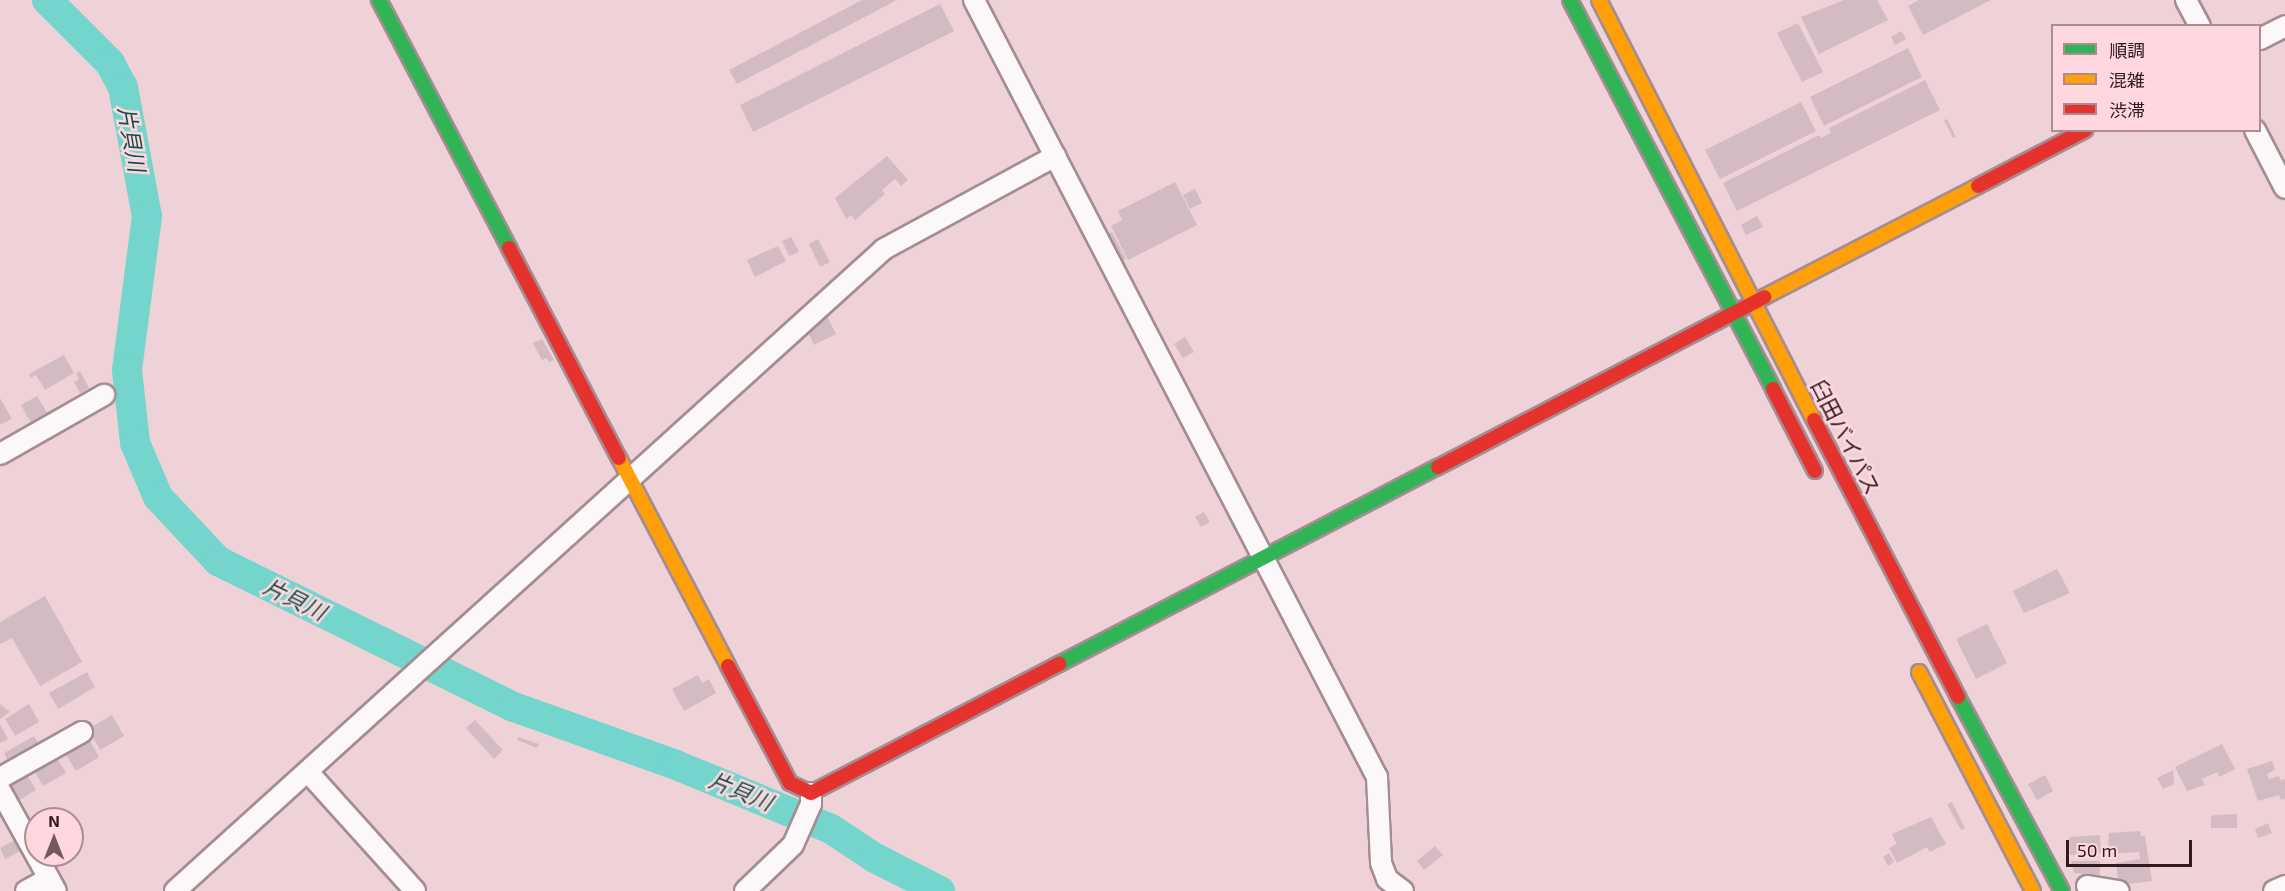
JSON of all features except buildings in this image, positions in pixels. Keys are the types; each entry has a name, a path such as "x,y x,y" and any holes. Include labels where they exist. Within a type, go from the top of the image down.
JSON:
{"main road":[{"path":"379,0 629,481 790,783 811,798 1262,558 2081,132"},
{"name":"臼田バイパス","path":"1570,0 1820,482"},
{"name":"臼田バイパス","path":"1599,0 1754,304 2062,891"},
{"path":"1913,660 2033,891"}],"street":[{"path":"974,0 1377,777 1381,863 1387,879 1403,891"},
{"path":"2186,0 2199,24"},
{"path":"2261,38 2285,26"},
{"path":"2256,132 2285,188"},
{"path":"175,891 884,249 1055,156"},
{"path":"0,454 104,395"},
{"path":"0,778 82,732"},
{"path":"308,772 415,891"},
{"path":"0,790 52,885 26,891"},
{"path":"745,891 789,850 798,834 811,798"},
{"path":"2087,886 2119,891"},
{"path":"2274,891 2285,886"}],"waterway":[{"name":"片貝川","path":"47,0 110,63 123,87 147,216 127,370 135,443 158,497 218,561 514,707 676,765 831,829 875,858 940,891"}],"traffic: fast":[{"path":"379,0 509,248"},
{"path":"1570,0 1773,389"},
{"path":"1059,664 1438,467"},
{"path":"1958,697 2062,891"}],"traffic: slow":[{"path":"1599,0 1814,420"},
{"path":"1764,297 1978,186"},
{"path":"619,458 728,666"},
{"path":"1919,672 2033,891"}],"traffic: jam":[{"path":"1978,186 2081,132"},
{"path":"509,248 619,458"},
{"path":"1438,467 1764,297"},
{"path":"1773,389 1815,471"},
{"path":"1814,420 1958,697"},
{"path":"728,666 790,783 811,793 1059,664"}]}
